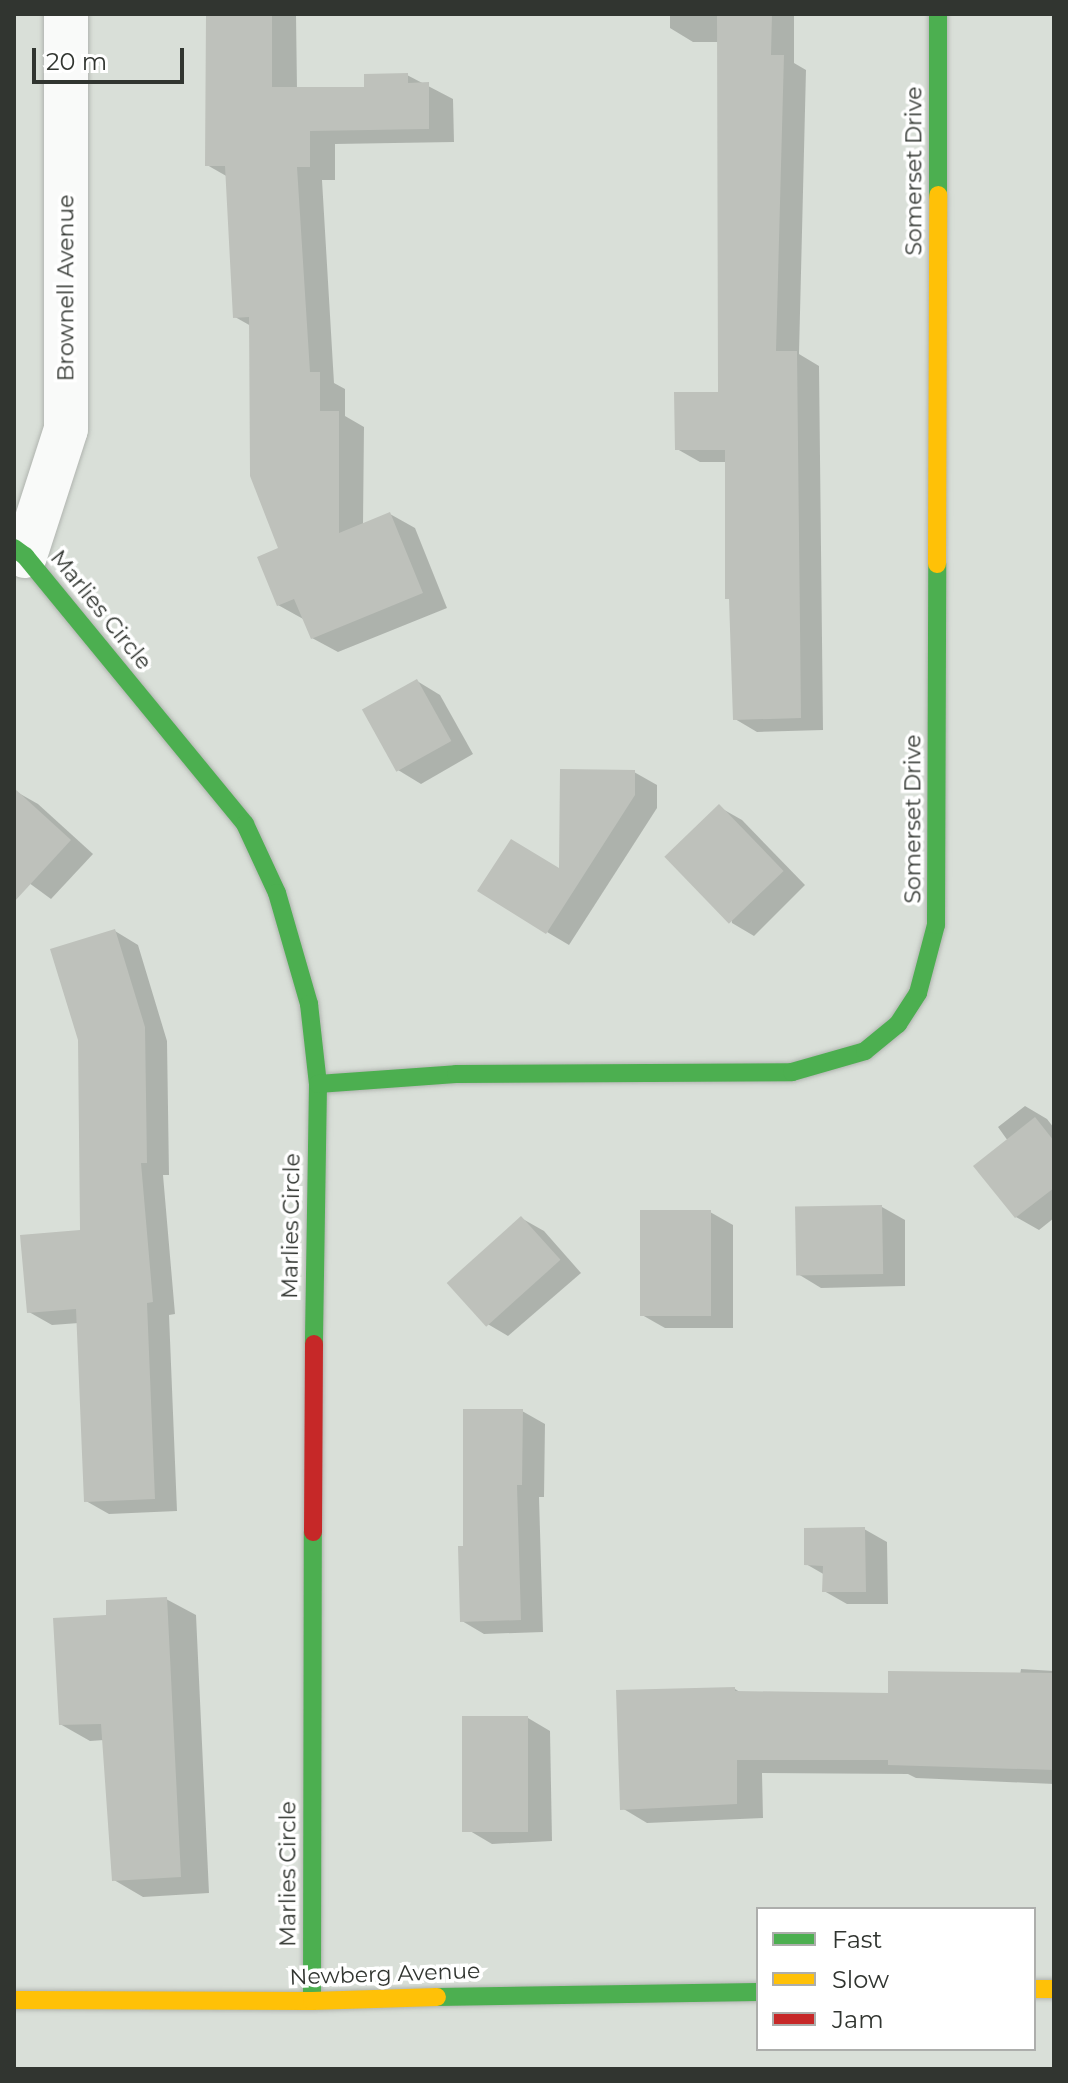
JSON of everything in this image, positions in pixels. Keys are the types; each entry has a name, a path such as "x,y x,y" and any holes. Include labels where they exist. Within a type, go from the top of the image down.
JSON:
{"street":[{"name":"Brownell Avenue","path":"20,552 66,429 66,14"},
{"name":"Somerset Drive","path":"318,1084 456,1074 792,1072 865,1051 898,1024 918,993 936,925 938,14"},
{"name":"Marlies Circle","path":"20,552 245,824 277,893 309,1004 318,1084 314,1299 312,2001"},
{"name":"Newberg Avenue","path":"14,2000 312,2001 542,1993 756,1992"}],"building":[{"path":"206,14 272,14 272,87 364,87 364,74 408,73 408,83 429,82 429,129 310,131 310,167 297,167 310,372 320,372 320,411 339,411 339,533 390,512 423,593 311,639 294,599 277,606 257,557 278,548 250,476 249,317 233,318 225,166 205,166"},
{"path":"717,14 772,14 771,55 784,55 776,351 797,351 801,718 733,720 729,599 725,599 725,450 675,450 674,392 718,392"},
{"path":"417,679 451,741 396,772 362,710"},
{"path":"560,769 635,770 635,795 546,934 477,891 511,839 559,868"},
{"path":"14,788 71,840 14,902"},
{"path":"719,804 784,871 729,924 664,857"},
{"path":"115,929 145,1027 147,1163 141,1163 153,1302 147,1303 155,1499 84,1502 76,1309 27,1313 20,1235 80,1230 78,1040 50,949"},
{"path":"1035,1117 1054,1141 1054,1188 1015,1218 973,1166"},
{"path":"882,1205 883,1274 796,1276 795,1207"},
{"path":"640,1210 711,1210 711,1316 640,1316"},
{"path":"521,1216 560,1260 486,1327 447,1283"},
{"path":"463,1409 523,1409 522,1485 517,1485 521,1620 460,1622 458,1546 463,1546"},
{"path":"865,1527 866,1592 822,1592 823,1566 804,1565 804,1528"},
{"path":"167,1597 181,1877 112,1881 101,1724 59,1725 53,1618 106,1615 106,1600"},
{"path":"888,1671 1054,1673 1054,1770 888,1765 888,1760 737,1760 737,1804 620,1810 616,1690 735,1687 735,1691 888,1693"},
{"path":"462,1716 528,1716 528,1832 462,1832"}],"traffic: fast":[{"path":"938,14 938,195"},
{"path":"14,548 25,556 245,824 277,893 309,1004 318,1084 314,1344"},
{"path":"318,1084 456,1074 792,1072 865,1051 898,1024 918,993 936,925 937,564"},
{"path":"312,2001 313,1532"},
{"path":"437,1997 756,1992"}],"traffic: slow":[{"path":"937,564 938,195"},
{"path":"1036,1989 1054,1989"},
{"path":"14,2000 312,2001 437,1997"}],"traffic: jam":[{"path":"313,1532 314,1344"}]}
